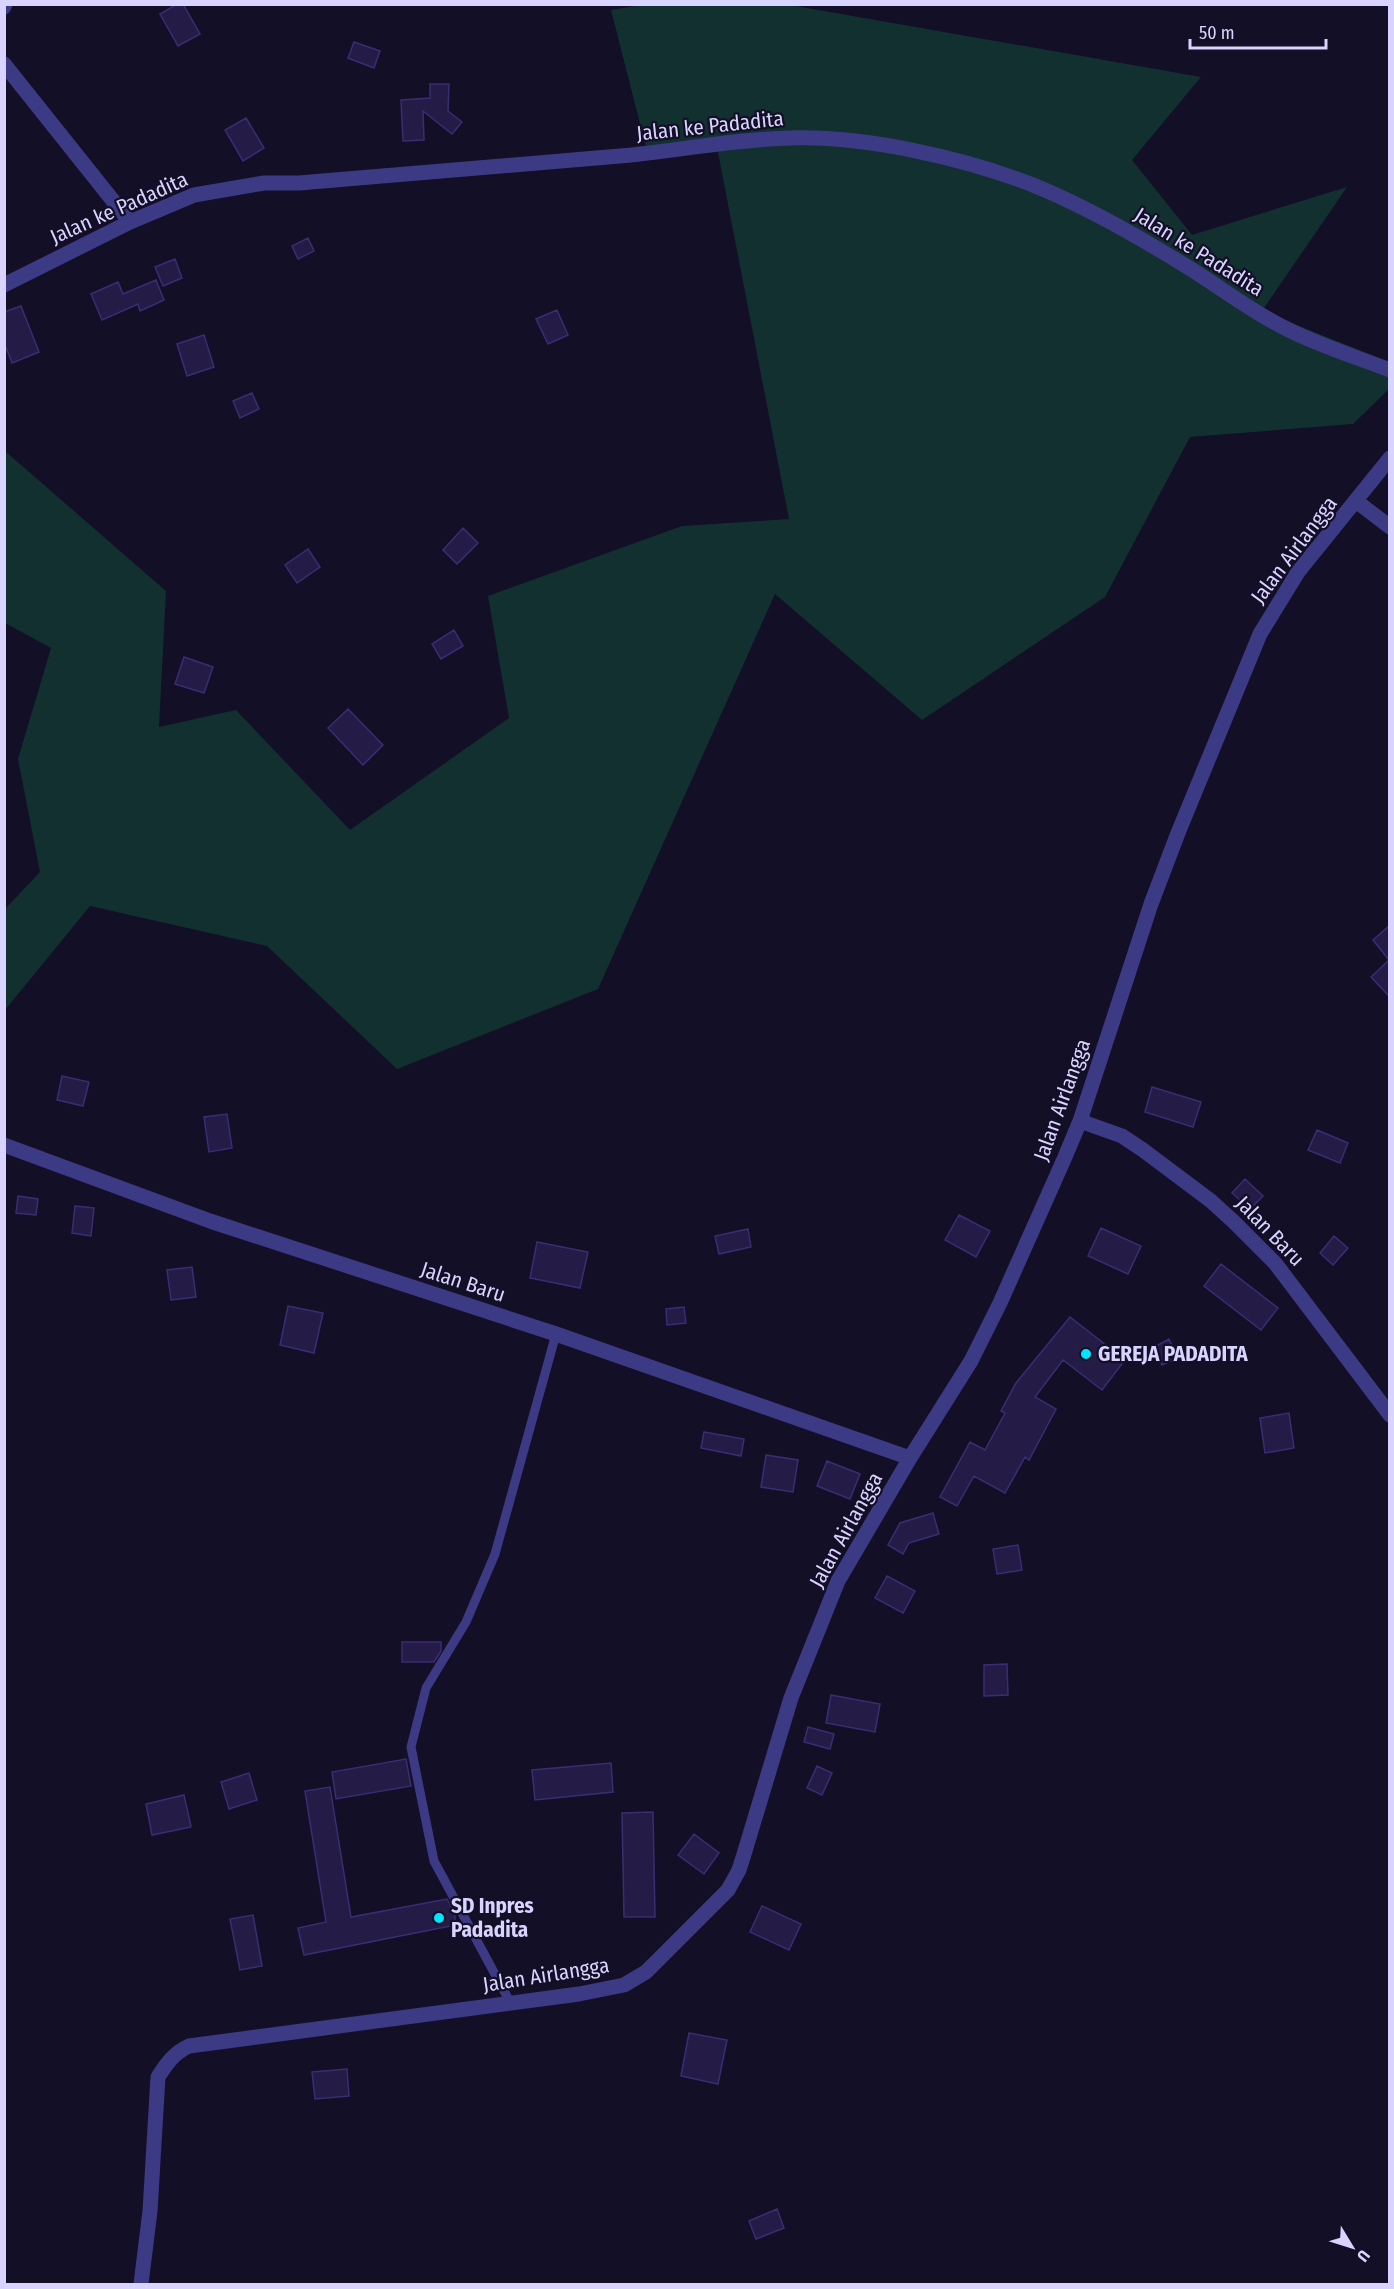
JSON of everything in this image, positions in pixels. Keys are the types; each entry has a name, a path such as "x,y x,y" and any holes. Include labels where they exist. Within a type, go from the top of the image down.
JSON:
{"street":[{"path":"4,64 130,222"},
{"name":"Jalan ke Padadita","path":"4,285 130,222 194,195 264,183 299,183 651,153 745,140 836,139 888,146 946,159 1032,185 1084,208 1124,230 1182,263 1284,328 1389,370"},
{"name":"Jalan Airlangga","path":"141,2284 150,2211 158,2078 168,2061 179,2050 189,2046 579,1994 624,1985 646,1972 728,1890 739,1870 791,1698 838,1581 910,1458 971,1361 1000,1303 1080,1121 1151,904 1198,782 1260,634 1298,572 1389,458"},
{"path":"1356,501 1389,527"},
{"name":"Jalan Baru","path":"1080,1121 1122,1136 1211,1201 1234,1222 1275,1263 1389,1415"},
{"name":"Jalan Baru","path":"4,1145 210,1221 556,1334 910,1458"}],"lane":[{"path":"510,2002 434,1861 411,1747 426,1688 466,1622 495,1554 556,1334"}],"green space":[{"path":"648,4 790,5 1201,77 1132,160 1192,235 1347,187 1262,311 1389,362 1389,389 1353,424 1190,437 1105,597 922,720 775,594 598,989 397,1069 267,946 90,906 5,1010 5,909 40,872 18,759 51,648 5,623 5,451 166,591 159,727 236,710 350,830 509,718 488,596 682,526 789,519 716,142 646,147 611,10"}],"building":[{"path":"177,4 183,4 200,34 178,46 160,14"},
{"path":"354,42 380,51 374,68 348,58"},
{"path":"430,84 449,84 448,111 462,122 452,134 423,111 424,140 403,141 401,100 430,98"},
{"path":"246,118 264,148 243,161 225,130"},
{"path":"308,238 314,251 298,259 292,246"},
{"path":"175,259 182,278 163,286 155,267"},
{"path":"156,280 164,300 140,311 138,304 102,320 91,294 118,282 123,294"},
{"path":"21,306 39,352 12,363 4,342 4,312"},
{"path":"557,310 568,335 548,344 536,319"},
{"path":"204,335 214,367 187,376 177,344"},
{"path":"252,393 259,409 240,418 233,401"},
{"path":"463,528 478,543 457,564 443,550"},
{"path":"308,549 320,567 297,583 285,565"},
{"path":"454,630 463,646 441,659 432,644"},
{"path":"184,657 213,667 204,693 175,684"},
{"path":"348,709 383,745 363,765 328,728"},
{"path":"1389,926 1389,960 1373,940"},
{"path":"1389,960 1389,996 1371,977"},
{"path":"62,1076 89,1082 83,1106 57,1100"},
{"path":"1152,1087 1201,1102 1193,1127 1145,1112"},
{"path":"227,1114 232,1148 209,1152 204,1117"},
{"path":"1317,1130 1348,1143 1340,1163 1308,1150"},
{"path":"1245,1179 1263,1196 1250,1209 1232,1193"},
{"path":"18,1196 38,1199 36,1215 16,1213"},
{"path":"75,1206 94,1208 91,1236 72,1233"},
{"path":"959,1215 990,1231 976,1257 945,1240"},
{"path":"1101,1228 1141,1246 1128,1274 1088,1256"},
{"path":"748,1229 751,1247 719,1254 715,1236"},
{"path":"1334,1236 1348,1248 1333,1265 1320,1253"},
{"path":"537,1242 588,1252 580,1288 530,1278"},
{"path":"1221,1264 1278,1308 1261,1330 1204,1286"},
{"path":"192,1267 196,1297 171,1300 167,1270"},
{"path":"288,1306 323,1313 314,1353 280,1345"},
{"path":"684,1307 686,1323 667,1325 666,1309"},
{"path":"1070,1317 1125,1360 1102,1390 1063,1360 1035,1397 1056,1409 1029,1460 1025,1457 1005,1493 974,1476 957,1506 940,1497 970,1442 985,1450 1005,1413 1001,1411 1016,1383"},
{"path":"1169,1339 1178,1358 1162,1365 1154,1347"},
{"path":"1289,1413 1294,1448 1265,1453 1260,1418"},
{"path":"704,1432 744,1439 741,1456 701,1448"},
{"path":"766,1455 798,1460 793,1492 761,1487"},
{"path":"827,1461 860,1474 850,1499 817,1486"},
{"path":"933,1513 939,1534 909,1543 903,1554 888,1545 900,1523"},
{"path":"1018,1545 1022,1570 997,1574 993,1549"},
{"path":"887,1576 915,1591 903,1613 875,1598"},
{"path":"402,1642 441,1642 441,1651 434,1662 402,1662"},
{"path":"1007,1664 1008,1695 984,1696 984,1665"},
{"path":"831,1695 880,1704 875,1732 826,1723"},
{"path":"808,1727 834,1734 830,1749 804,1742"},
{"path":"406,1759 411,1786 336,1799 332,1772"},
{"path":"611,1763 613,1792 535,1800 532,1770"},
{"path":"817,1766 832,1773 822,1795 807,1788"},
{"path":"249,1773 257,1800 229,1809 221,1782"},
{"path":"330,1787 351,1917 447,1899 454,1912 456,1925 304,1955 298,1928 326,1922 305,1791"},
{"path":"184,1795 191,1827 152,1835 146,1804"},
{"path":"653,1812 655,1917 624,1917 622,1813"},
{"path":"694,1834 719,1853 704,1874 678,1855"},
{"path":"762,1906 801,1924 789,1950 750,1932"},
{"path":"253,1915 262,1966 240,1970 230,1919"},
{"path":"689,2033 727,2040 718,2084 681,2076"},
{"path":"347,2069 349,2096 315,2099 312,2072"},
{"path":"777,2209 784,2228 756,2239 749,2221"}],"place":[{"name":"GEREJA PADADITA","path":"1086,1354"},
{"name":"SD Inpres Padadita","path":"439,1918"}]}
